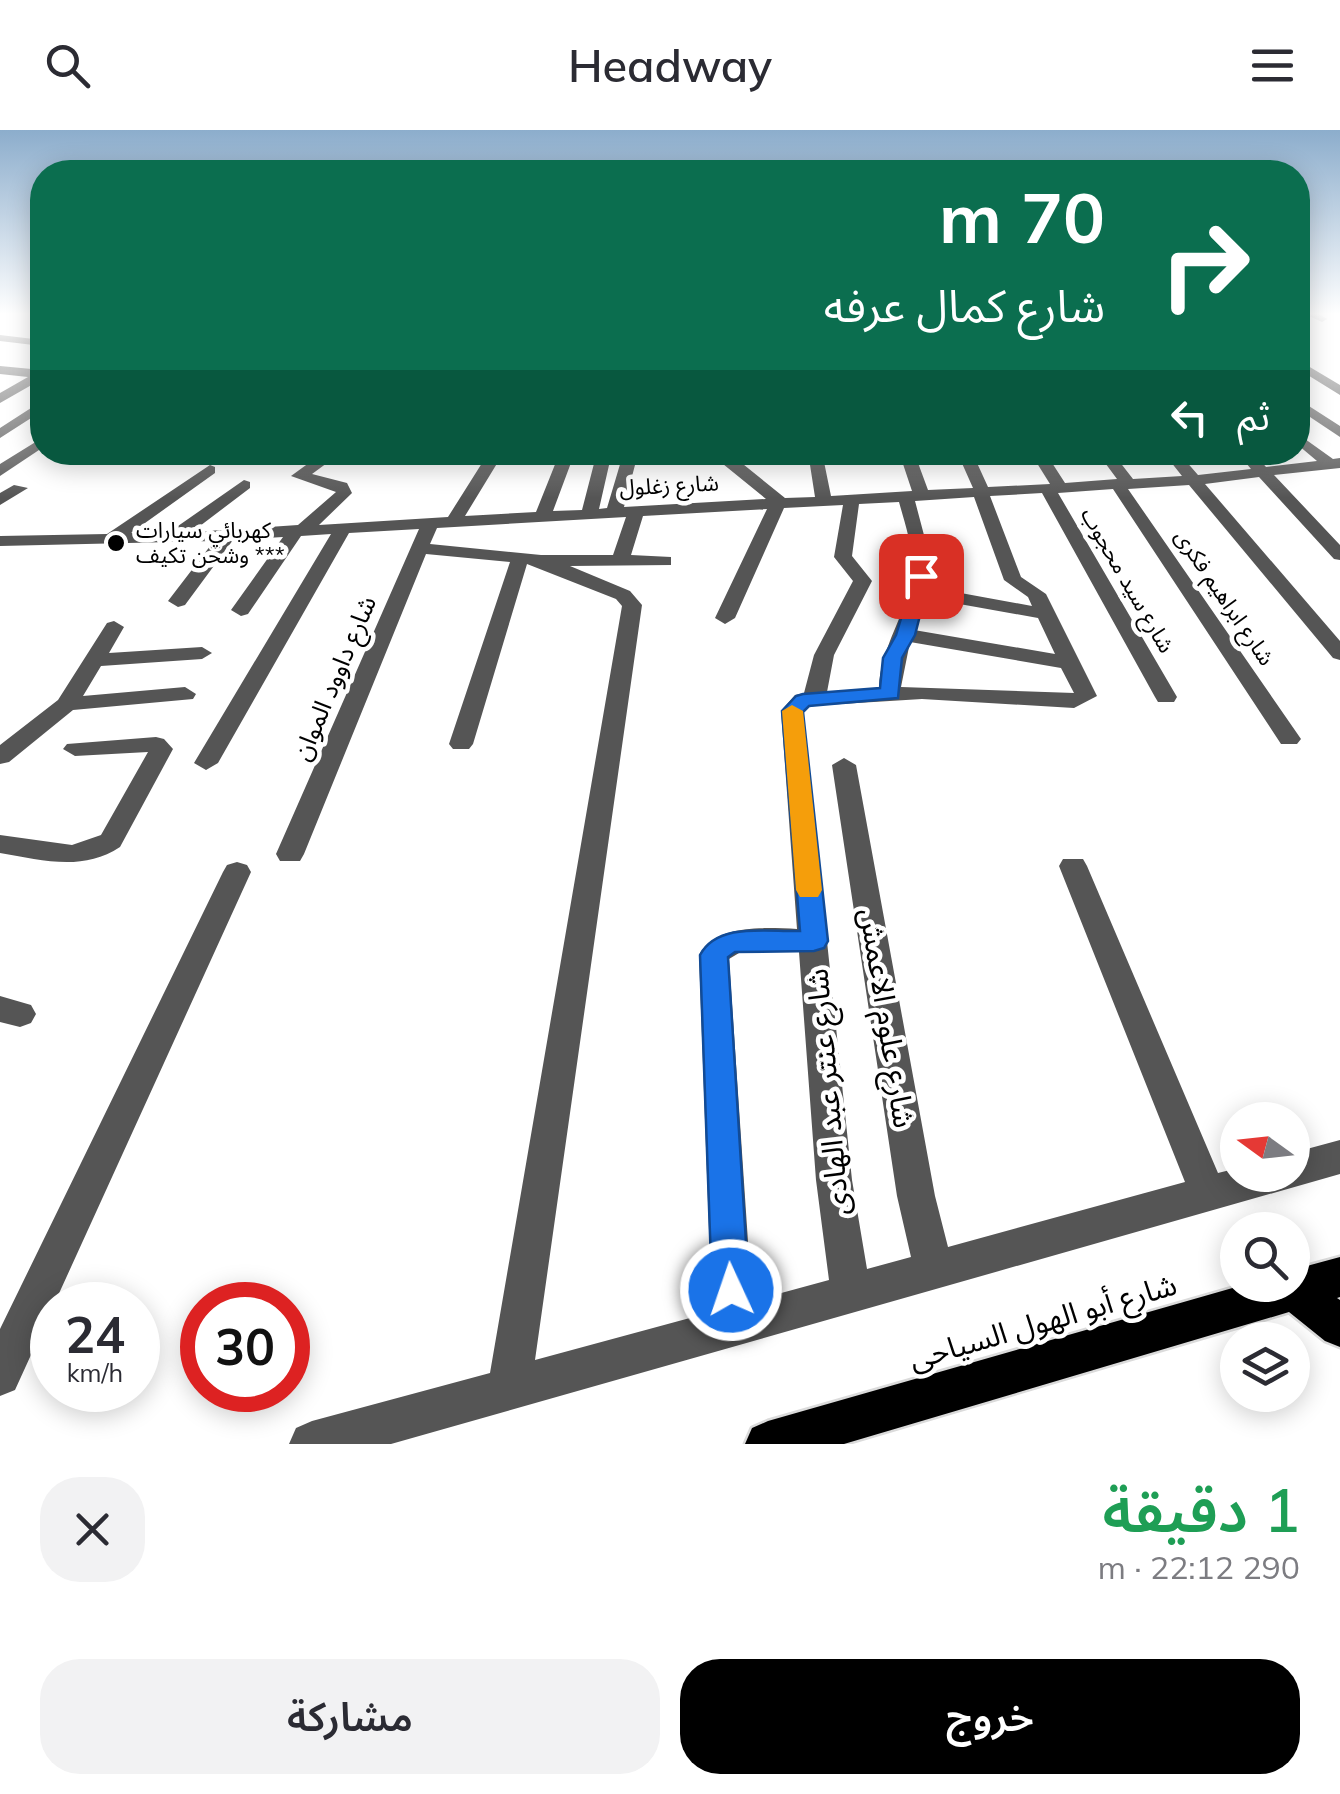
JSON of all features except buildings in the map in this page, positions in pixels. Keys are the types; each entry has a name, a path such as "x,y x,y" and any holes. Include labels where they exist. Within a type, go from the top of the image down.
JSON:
{"main road":[{"name":"شارع أبو الهول السياحى","path":"1310,1285 1340,1277"},
{"name":"شارع أبو الهول السياحى","path":"768,1444 1252,1302"},
{"path":"1309,1302 1340,1326"}],"street":[{"path":"1316,375 1340,391"},
{"path":"0,398 30,381"},
{"path":"0,398 30,403"},
{"path":"0,434 30,412"},
{"path":"1310,412 1340,434"},
{"path":"0,424 18,423"},
{"path":"1310,446 1335,463"},
{"path":"0,471 30,450"},
{"name":"شارع زغلول","path":"0,541 172,538 1196,480 1335,463"},
{"path":"241,610 300,530 344,493 341,486 299,476 315,465"},
{"path":"454,521 489,465"},
{"path":"543,515 563,465"},
{"path":"590,512 602,465"},
{"path":"615,510 626,465"},
{"path":"725,618 779,502 733,465"},
{"path":"817,465 824,500"},
{"path":"890,694 888,676 906,635 921,561 908,465"},
{"path":"803,705 890,694 1082,700 1085,690 1036,594 1013,580 970,465"},
{"name":"شارع سيد محجوب","path":"1043,465 1166,697"},
{"name":"شارع ابراهيم فكرى","path":"1112,465 1289,739"},
{"path":"1182,465 1340,654"},
{"path":"1258,465 1340,555"},
{"path":"110,540 210,470"},
{"path":"172,538 244,485"},
{"path":"0,500 20,488"},
{"name":"شارع عنتر عبد الهادى","path":"851,1293 834,1180 814,941 803,705 863,581 843,557 852,498"},
{"path":"620,562 638,509"},
{"name":"شارع داوود الموان","path":"290,854 431,522"},
{"path":"206,763 344,527"},
{"path":"178,600 228,534"},
{"path":"418,548 531,559 665,561"},
{"path":"461,744 531,559"},
{"path":"508,1389 632,604 623,595 531,559"},
{"path":"917,591 1046,614"},
{"path":"0,757 67,704 114,627"},
{"path":"906,635 1071,663"},
{"path":"93,660 202,653"},
{"path":"67,704 185,694"},
{"path":"6,851 85,855 111,841 161,746 75,749"},
{"name":"شارع علوم الاعمش","path":"844,765 916,1196 934,1270"},
{"path":"1074,866 1208,1194"},
{"path":"0,1375 237,872"},
{"path":"733,1326 714,955 722,946 735,942 814,941"},
{"path":"1310,1165 1340,1156"},
{"path":"312,1444 1220,1191"}],"slow traffic":[{"path":"792,711 809,890"}],"place":[{"name":"كهربائي سيارات وشحن تكيف ***","path":"116,543"}],"route":[{"path":"731,1290 714,955 722,946 735,942 814,941 792,711 803,700 890,694 888,676 906,635 921,576"}]}
